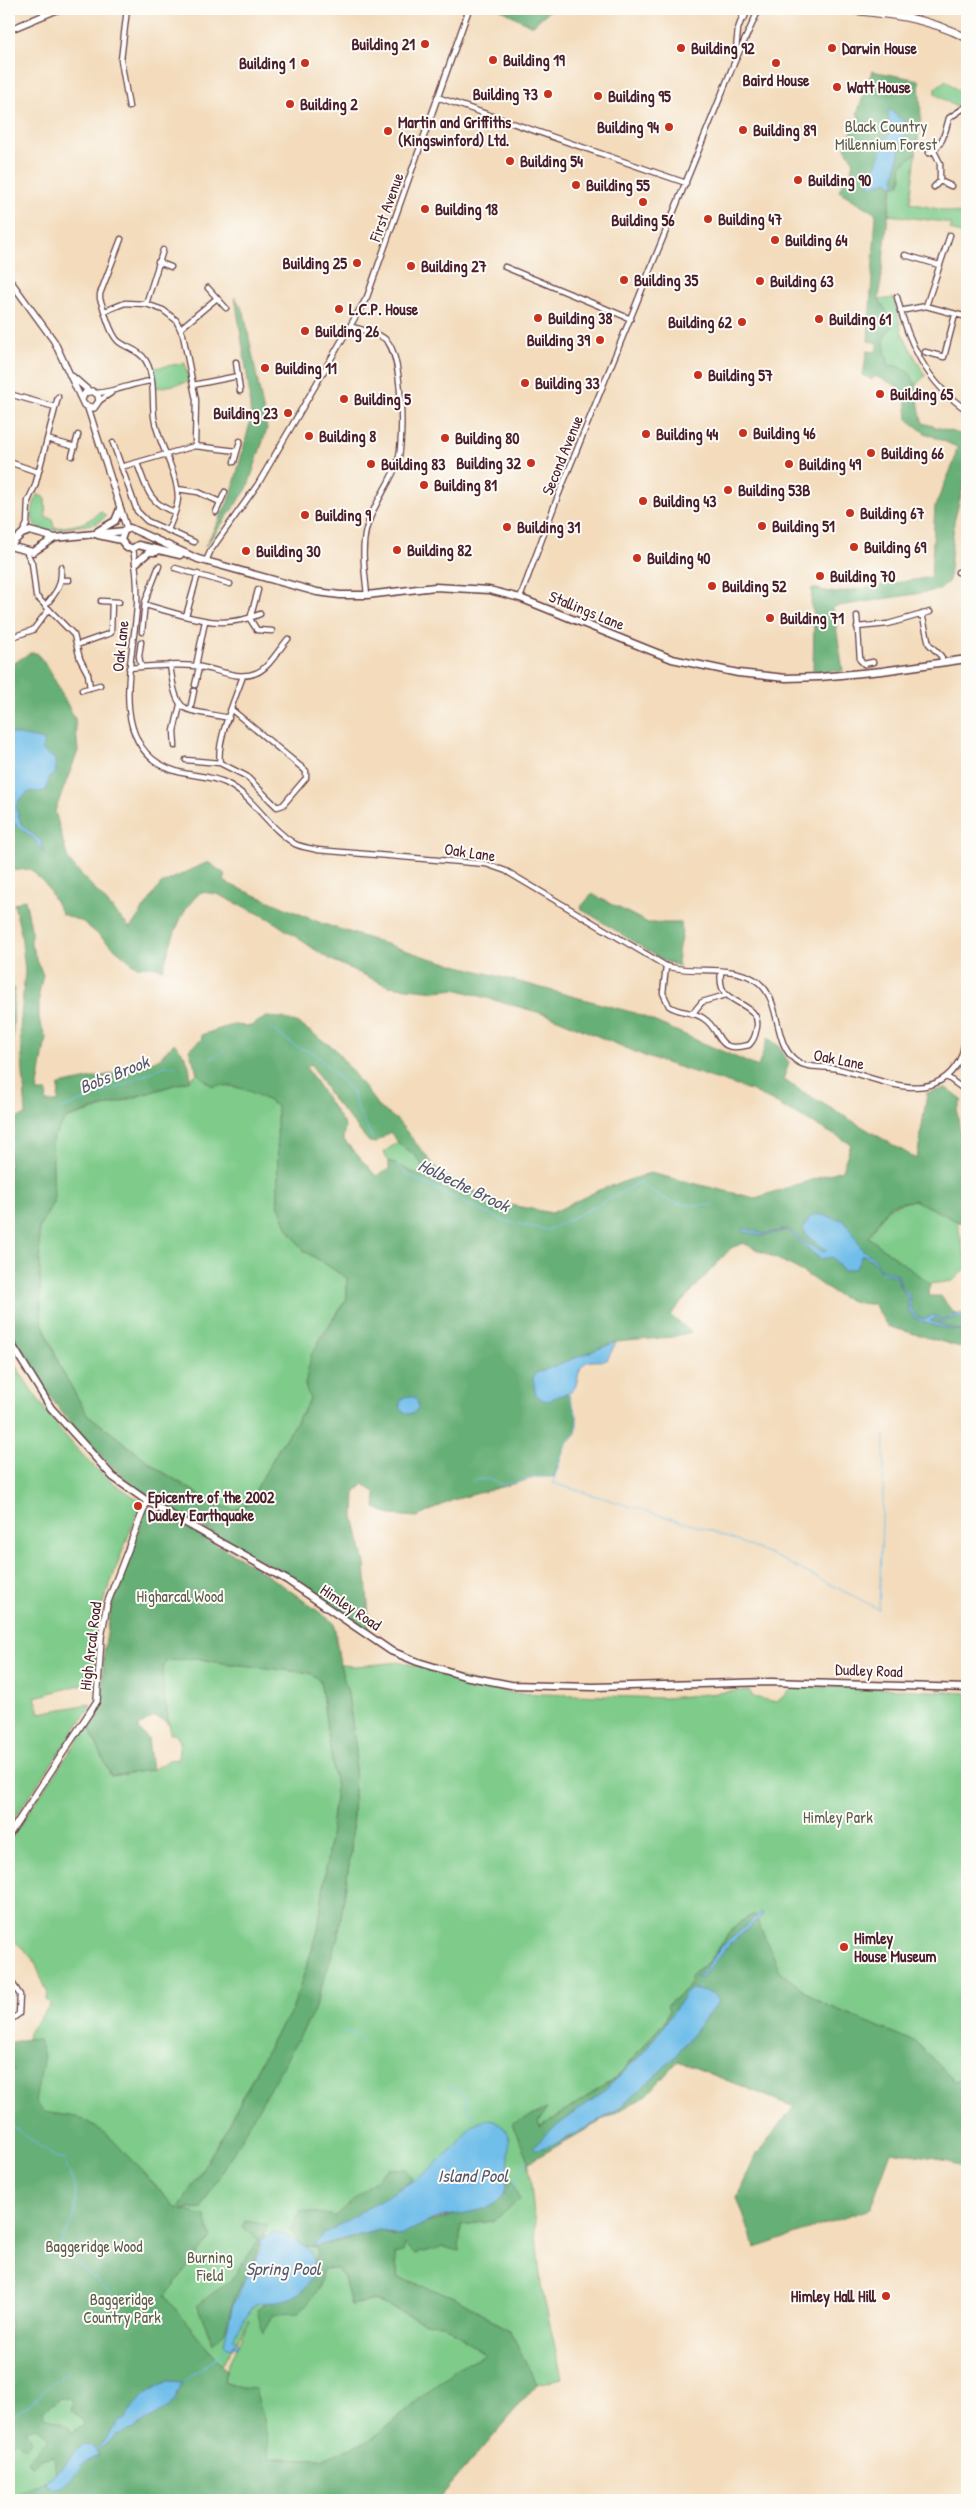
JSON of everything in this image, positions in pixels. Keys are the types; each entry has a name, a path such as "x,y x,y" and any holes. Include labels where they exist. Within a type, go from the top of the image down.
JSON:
{"main road":[{"path":"839,9 892,11 926,20 967,38"},
{"path":"92,534 115,521 120,509"},
{"path":"9,546 22,535 35,533 55,538 133,528 198,559"},
{"path":"121,540 126,530"},
{"path":"136,547 141,540 139,532"},
{"path":"35,533 40,543 37,548"},
{"path":"92,534 121,540 127,548 136,547 162,551 198,559"},
{"path":"22,535 19,544 25,551"},
{"path":"9,546 25,551 37,548 55,538"},
{"path":"136,563 149,552 162,551"},
{"name":"Stallings Lane","path":"198,559 303,590 340,596 435,587 489,590 520,598 672,658 738,673 786,678 820,676 967,659"},
{"name":"Himley Road","path":"9,1340 51,1408 113,1477 147,1501 287,1580 391,1651 418,1662 464,1676 511,1685 557,1687 771,1682"},
{"name":"Dudley Road","path":"771,1682 967,1688"}],"street":[{"path":"9,30 57,9"},
{"path":"127,9 121,60 128,108"},
{"name":"First Avenue","path":"206,562 211,550 258,484 367,297 469,9"},
{"name":"Second Avenue","path":"734,62 736,38 746,9"},
{"name":"Second Avenue","path":"520,598 558,496 632,319 734,62 759,9"},
{"name":"Second Avenue","path":"757,14 764,9"},
{"path":"784,9 803,11 815,9"},
{"path":"437,97 686,183"},
{"path":"929,153 934,151 944,138 949,118 967,106"},
{"path":"934,151 940,163 940,181 934,187"},
{"path":"940,181 951,186"},
{"path":"926,306 950,235"},
{"path":"122,239 100,294 114,336 119,342 132,348 145,359 152,381 154,418 177,489 178,499 168,530"},
{"path":"146,304 163,250"},
{"path":"906,255 939,265"},
{"path":"158,262 171,267"},
{"path":"505,267 632,319"},
{"path":"9,279 54,341 84,405 88,408 126,530"},
{"path":"208,288 226,308"},
{"path":"897,297 900,311 916,355 950,398 967,410"},
{"path":"181,328 217,298"},
{"path":"105,311 116,305 146,304 170,315 181,328 196,400 195,446"},
{"path":"900,311 926,306 967,317"},
{"path":"925,352 944,357 955,315"},
{"path":"350,326 384,338 389,344 395,363 403,417 398,461 372,513 365,535 363,550 367,594"},
{"path":"236,362 240,391"},
{"path":"72,376 89,391 96,393 112,392 140,382 152,381"},
{"path":"193,385 238,376"},
{"path":"82,399 89,391"},
{"path":"88,408 98,404 112,392"},
{"path":"93,422 98,404 96,393"},
{"path":"9,394 55,407"},
{"path":"22,535 27,524 28,501 33,494 58,397"},
{"path":"72,456 78,435"},
{"path":"47,439 75,447"},
{"path":"234,462 240,441"},
{"path":"113,443 138,511 147,521 194,542"},
{"path":"121,468 195,446 237,452"},
{"path":"9,462 38,472"},
{"path":"137,462 151,497 160,506 175,512"},
{"path":"177,489 198,492 220,502"},
{"path":"216,512 225,492"},
{"path":"27,524 35,533"},
{"name":"Oak Lane","path":"136,547 137,605 129,668 129,711 133,732 145,752 170,770 187,776 226,783 244,797 279,832 296,844 316,850 486,864 506,871 537,887 666,966 680,970 740,974 758,982 766,990 782,1038 790,1056 796,1061 820,1069 836,1068 908,1088 930,1085 947,1077"},
{"path":"32,563 37,548"},
{"path":"25,551 32,563 36,596 70,630 78,644 80,659 88,674 90,688"},
{"path":"142,632 145,605 150,585 158,566"},
{"path":"9,638 33,630 57,593 62,580 61,567"},
{"path":"175,568 230,584"},
{"path":"958,572 967,574"},
{"path":"186,616 198,574"},
{"path":"62,580 69,580"},
{"path":"258,590 250,619 257,630 272,631"},
{"path":"101,601 119,602"},
{"path":"78,644 111,633 112,602"},
{"path":"145,605 186,616 229,624 250,619 260,614"},
{"path":"858,627 884,625 930,612"},
{"path":"922,614 929,644 941,656 943,662"},
{"path":"857,616 860,660 864,664 873,662"},
{"path":"190,710 205,620"},
{"path":"129,668 170,665 198,666 243,676 256,673 264,668 288,639"},
{"path":"141,642 139,656 141,666"},
{"path":"170,665 174,690 180,705 174,731 175,746"},
{"path":"220,763 219,755 243,676"},
{"path":"82,690 100,685"},
{"path":"180,705 190,710 229,718"},
{"path":"186,760 220,763 246,776 278,807 283,805 306,778 306,771 232,710"},
{"path":"666,966 662,993 674,1009 692,1014 707,1022 718,1040 728,1047 749,1045 754,1036 757,1020 752,1011 726,995 720,981 721,972"},
{"path":"692,1014 702,1002 726,995"},
{"path":"962,1088 947,1077 959,1060 967,1028"},
{"name":"High Arcal Road","path":"9,1835 97,1701 101,1637 107,1604 147,1501"},
{"path":"9,1978 21,1999 19,2014 9,2021"}],"green space":[{"path":"500,9 551,9 532,26"},
{"name":"Black Country Millennium Forest","path":"872,71 919,80 921,118 916,153 901,166 902,178 899,185 893,187 890,196 879,300 886,310 892,328 885,336 884,345 889,365 900,367 913,378 923,423 967,436 967,472 954,522 949,581 940,590 833,607 843,671 813,671 814,614 811,606 812,588 835,593 931,577 935,506 954,462 957,447 925,433 908,420 904,395 897,387 874,376 872,380 863,375 867,351 876,352 878,343 868,341 876,214 839,191 843,181 850,178 853,161 845,148 859,115 857,114"},
{"path":"946,80 967,101 956,107 935,94 935,88"},
{"path":"918,138 910,203 962,214 967,152 967,237 950,229 952,225 944,222 889,215 892,193 898,174"},
{"path":"235,297 244,312 267,429 247,489 205,547 231,496 251,419 248,381"},
{"path":"894,298 902,333 925,376 916,385 878,366 879,300"},
{"path":"185,363 189,382 157,388 154,368"},
{"path":"37,494 45,498 46,518 52,518 54,528 84,522 100,511 106,516 98,523 43,532 35,524 32,515"},
{"path":"30,653 37,653 50,671 75,719 78,751 55,811 68,860 130,928 161,884 208,862 226,875 224,881 229,884 321,923 426,957 635,1013 758,1067 768,1038 779,1046 789,1063 783,1080 917,1159 927,1093 946,1088 962,1100 957,1111 967,1184 967,1226 914,1200 890,1205 868,1237 930,1284 929,1296 941,1296 952,1311 967,1321 967,1349 887,1326 874,1304 850,1301 792,1266 743,1243 731,1248 670,1315 691,1332 672,1337 616,1342 535,1374 553,1397 568,1393 577,1416 576,1433 566,1444 554,1477 538,1477 453,1500 417,1517 391,1515 375,1508 376,1494 364,1484 355,1492 354,1517 365,1564 370,1632 306,1585 156,1503 129,1483 80,1436 47,1393 9,1333 9,986 14,988 11,1120 26,1115 20,1029 25,971 21,933 14,904 25,899 31,928 31,945 43,975 39,993 39,1019 46,1038 37,1092 47,1092 46,1102 58,1102 59,1085 137,1069 160,1058 174,1043 187,1060 190,1069 190,1080 66,1118 52,1139 54,1201 39,1228 41,1319 61,1369 87,1414 158,1469 211,1502 234,1510 248,1504 279,1448 310,1400 305,1385 311,1355 347,1298 347,1278 303,1250 288,1229 278,1204 277,1106 246,1090 230,1086 212,1086 197,1073 189,1049 202,1039 201,1035 232,1025 251,1026 266,1017 283,1018 299,1024 335,1049 379,1107 397,1120 442,1175 500,1203 552,1213 599,1190 650,1173 755,1198 842,1170 851,1144 753,1091 647,1057 548,1015 455,989 436,991 388,986 329,959 268,918 217,894 201,892 187,908 177,928 163,969 152,966 137,967 83,922 62,914 46,885 30,869 9,871 9,666","holes":["311,1064 331,1097 369,1142 376,1143 390,1132 400,1145 414,1154 429,1174 427,1179 389,1161 389,1169 376,1176 343,1139 345,1126 306,1067"]},
{"path":"592,894 648,923 681,923 682,934 678,955 679,966 664,961 580,908"},
{"path":"197,1073 212,1086 230,1086 246,1090 277,1106 278,1204 303,1250 347,1278 347,1298 320,1338 305,1385 310,1400 279,1448 248,1504 234,1510 211,1502 158,1469 87,1414 61,1369 41,1319 39,1228 54,1201 52,1139 66,1119 190,1080"},
{"path":"398,1142 414,1154 429,1174 427,1179 388,1162 384,1152"},
{"path":"914,1200 957,1221 967,1267 953,1281 930,1284 868,1237 889,1207"},
{"path":"9,1355 29,1387 75,1447 106,1477 141,1502 101,1608 95,1681 35,1697 40,1713 90,1704 90,1708 9,1826"},
{"path":"147,1506 239,1557 288,1589 334,1623 340,1665 348,1694 356,1750 351,1852 338,1936 313,2013 201,2208 182,2210 205,2216 211,2237 165,2296 226,2370 224,2382 240,2388 255,2389 264,2419 270,2458 322,2459 371,2440 455,2369 485,2354 443,2324 425,2323 375,2300 351,2305 344,2278 337,2268 323,2269 318,2290 299,2313 274,2314 263,2333 257,2310 315,2265 317,2247 303,2246 290,2230 301,2210 335,2216 389,2168 406,2169 412,2180 363,2213 324,2234 321,2245 380,2230 394,2236 426,2223 490,2205 506,2187 507,2169 520,2200 493,2221 461,2225 459,2251 443,2247 415,2254 405,2244 403,2252 395,2254 398,2278 455,2297 509,2330 537,2384 438,2500 9,2500 9,2497 56,2476 54,2457 39,2460 32,2467 27,2460 49,2438 37,2427 25,2430 32,2441 24,2448 16,2440 9,2449 9,2072 14,2070 9,2061 9,2043 27,2039 39,2040 44,2056 35,2102 44,2112 82,2118 110,2137 178,2210 227,2128 273,2038 292,2011 318,1931 336,1789 320,1680 310,1673 197,1658 166,1661 163,1683 170,1726 163,1720 154,1717 140,1725 139,1729 148,1739 152,1770 111,1776 88,1725 101,1701 104,1652 111,1607","holes":["60,2398 70,2399 73,2403 71,2411 85,2423 72,2433 68,2426 45,2417 43,2411"]},
{"path":"197,1658 310,1673 320,1680 336,1789 318,1931 292,2011 273,2038 227,2128 179,2210 292,2049 313,2013 338,1936 351,1852 356,1750 348,1694 340,1665 356,1666 402,1662 512,1693 665,1698 749,1690 753,1697 777,1702 794,1687 861,1687 967,1693 967,2077 954,2081 917,2043 820,2002 781,1973 754,1914 737,1924 707,1963 692,1974 687,1987 665,2021 616,2078 540,2127 537,2123 545,2112 517,2126 528,2156 541,2285 562,2378 537,2384 509,2330 455,2297 398,2278 395,2254 405,2244 415,2254 443,2247 461,2225 493,2221 512,2179 317,2270 274,2314 318,2290 323,2269 338,2268 344,2278 351,2305 375,2300 425,2323 443,2324 486,2354 455,2369 371,2440 322,2459 269,2458 264,2419 240,2388 224,2382 226,2370 249,2320 217,2374 98,2453 9,2500 9,2043 27,2039 28,2033 51,2004 46,2000 48,1994 33,1958 9,1936 9,1841 88,1725 111,1776 152,1770 169,1760 178,1759 180,1741 175,1734 170,1734 163,1687 163,1668 166,1661"},
{"path":"754,1914 781,1973 820,2002 917,2043 954,2081 967,2077 967,2172 948,2160 891,2151 870,2209 755,2248 737,2197 756,2155 794,2107 678,2061 647,2095 529,2162 512,2124 547,2109 538,2122 540,2127 616,2078 665,2021 669,2010 667,2005 690,1985 692,1974 707,1963 737,1924"},
{"path":"245,2221 268,2225 248,2272 234,2298 225,2331 213,2344 197,2305 231,2280 259,2240 243,2227"}],"water":[{"path":"890,110 909,126 901,143 894,180 896,185 892,185 888,181 871,186 867,181 868,178 878,162 883,142 890,133 888,111"},
{"path":"9,733 44,740 42,750 55,759 56,773 49,778 46,791 29,792 19,800 16,808 21,824 41,841 43,853 35,840 9,819"},
{"path":"817,1214 843,1220 862,1249 875,1259 880,1269 898,1275 901,1286 909,1294 912,1311 917,1317 925,1320 933,1315 942,1319 962,1313 963,1316 941,1321 935,1318 930,1321 967,1333 916,1319 909,1311 907,1297 899,1284 897,1277 881,1272 872,1260 864,1255 862,1255 856,1268 843,1271 832,1257 820,1259 787,1230 761,1236 743,1231 744,1228 763,1234 788,1229 805,1243 825,1252 826,1250 808,1237 803,1229 810,1217"},
{"path":"616,1342 607,1360 586,1362 580,1370 576,1386 571,1392 555,1397 550,1401 543,1400 536,1395 534,1374"},
{"path":"409,1396 415,1399 418,1405 415,1411 409,1414 403,1411 400,1405 403,1399"},
{"path":"762,1912 763,1915 728,1946 702,1977 695,1976 702,1973 719,1949"},
{"path":"693,1989 712,1994 719,2001 672,2060 622,2106 601,2120 556,2144 535,2150 534,2146 546,2134 603,2092 639,2057 659,2033 687,1991"},
{"name":"Island Pool","path":"488,2119 502,2125 509,2138 509,2159 505,2192 497,2202 480,2210 435,2219 400,2236 380,2230 312,2247 324,2234 424,2174 458,2144 471,2126"},
{"name":"Spring Pool","path":"276,2232 307,2248 314,2262 312,2276 303,2289 290,2298 256,2304 252,2307 233,2339 238,2343 236,2349 234,2343 231,2348 227,2347 224,2343 233,2304 261,2248 259,2240"},
{"path":"168,2381 182,2382 175,2400 165,2409 134,2429 116,2435 99,2449 97,2448 119,2422 126,2419 138,2401"},
{"path":"83,2444 93,2446 99,2456 85,2463 62,2486 51,2487 45,2485 46,2480 62,2467"}],"waterway":[{"name":"Holbeche Brook","path":"270,1028 297,1047 314,1053 352,1091 357,1108 373,1139"},
{"name":"Bobs Brook","path":"211,1059 224,1051"},
{"name":"Bobs Brook","path":"61,1109 116,1088 165,1066 177,1066"},
{"name":"Bobs Brook","path":"9,1149 13,1140"},
{"name":"Holbeche Brook","path":"396,1163 406,1174 417,1180 505,1221 548,1230 616,1196 639,1182 667,1200 691,1205 715,1205"},
{"path":"568,1393 577,1416 577,1430 566,1444 553,1483 709,1530 770,1554 879,1609 885,1435"},
{"path":"473,1480 488,1479 502,1485 538,1477 553,1477"},
{"path":"341,2031 357,2034"},
{"path":"359,2036 366,2041"},
{"path":"450,2086 462,2093 474,2118"},
{"path":"9,2124 55,2157 63,2159 69,2173 76,2195 75,2210 58,2249"},
{"path":"504,2195 510,2191 528,2160"},
{"path":"308,2250 312,2247"},
{"path":"63,2253 100,2283"},
{"path":"102,2285 119,2302 123,2302"},
{"path":"182,2382 222,2354 227,2347"},
{"path":"9,2419 70,2369"},
{"path":"95,2451 98,2448"},
{"path":"38,2493 40,2486 45,2485"}],"place":[{"name":"Building 21","path":"425,44"},
{"name":"Building 92","path":"681,48"},
{"name":"Darwin House","path":"832,48"},
{"name":"Building 19","path":"493,60"},
{"name":"Building 1","path":"305,63"},
{"name":"Baird House","path":"776,63"},
{"name":"Watt House","path":"837,87"},
{"name":"Building 73","path":"548,94"},
{"name":"Building 95","path":"598,96"},
{"name":"Building 2","path":"290,104"},
{"name":"Building 94","path":"669,127"},
{"name":"Building 89","path":"743,130"},
{"name":"Martin and Griffiths (Kingswinford) Ltd.","path":"388,131"},
{"name":"Building 54","path":"510,161"},
{"name":"Building 90","path":"798,180"},
{"name":"Building 55","path":"576,185"},
{"name":"Building 56","path":"643,202"},
{"name":"Building 18","path":"425,209"},
{"name":"Building 47","path":"708,219"},
{"name":"Building 64","path":"775,240"},
{"name":"Building 25","path":"357,263"},
{"name":"Building 27","path":"411,266"},
{"name":"Building 35","path":"624,280"},
{"name":"Building 63","path":"760,281"},
{"name":"L.C.P. House","path":"339,309"},
{"name":"Building 38","path":"538,318"},
{"name":"Building 61","path":"819,319"},
{"name":"Building 62","path":"742,322"},
{"name":"Building 26","path":"305,331"},
{"name":"Building 39","path":"600,340"},
{"name":"Building 11","path":"265,368"},
{"name":"Building 57","path":"698,375"},
{"name":"Building 33","path":"525,383"},
{"name":"Building 65","path":"880,394"},
{"name":"Building 5","path":"344,399"},
{"name":"Building 23","path":"288,413"},
{"name":"Building 46","path":"743,433"},
{"name":"Building 44","path":"646,434"},
{"name":"Building 8","path":"309,436"},
{"name":"Building 80","path":"445,438"},
{"name":"Building 66","path":"871,453"},
{"name":"Building 32","path":"531,463"},
{"name":"Building 83","path":"371,464"},
{"name":"Building 49","path":"789,464"},
{"name":"Building 81","path":"424,485"},
{"name":"Building 53B","path":"728,490"},
{"name":"Building 43","path":"643,501"},
{"name":"Building 67","path":"850,513"},
{"name":"Building 9","path":"305,515"},
{"name":"Building 51","path":"762,526"},
{"name":"Building 31","path":"507,527"},
{"name":"Building 69","path":"854,547"},
{"name":"Building 82","path":"397,550"},
{"name":"Building 30","path":"246,551"},
{"name":"Building 40","path":"637,558"},
{"name":"Building 70","path":"820,576"},
{"name":"Building 52","path":"712,586"},
{"name":"Building 71","path":"770,618"},
{"name":"Epicentre of the 2002 Dudley Earthquake","path":"138,1506"},
{"name":"Himley House Museum","path":"844,1947"},
{"name":"Himley Hall Hill","path":"886,2296"}],"park label":[{"name":"Higharcal Wood","path":"180,1596"},
{"name":"Himley Park","path":"838,1817"},
{"name":"Baggeridge Wood","path":"94,2246"},
{"name":"Burning Field","path":"210,2266"},
{"name":"Baggeridge Country Park","path":"122,2308"}]}
